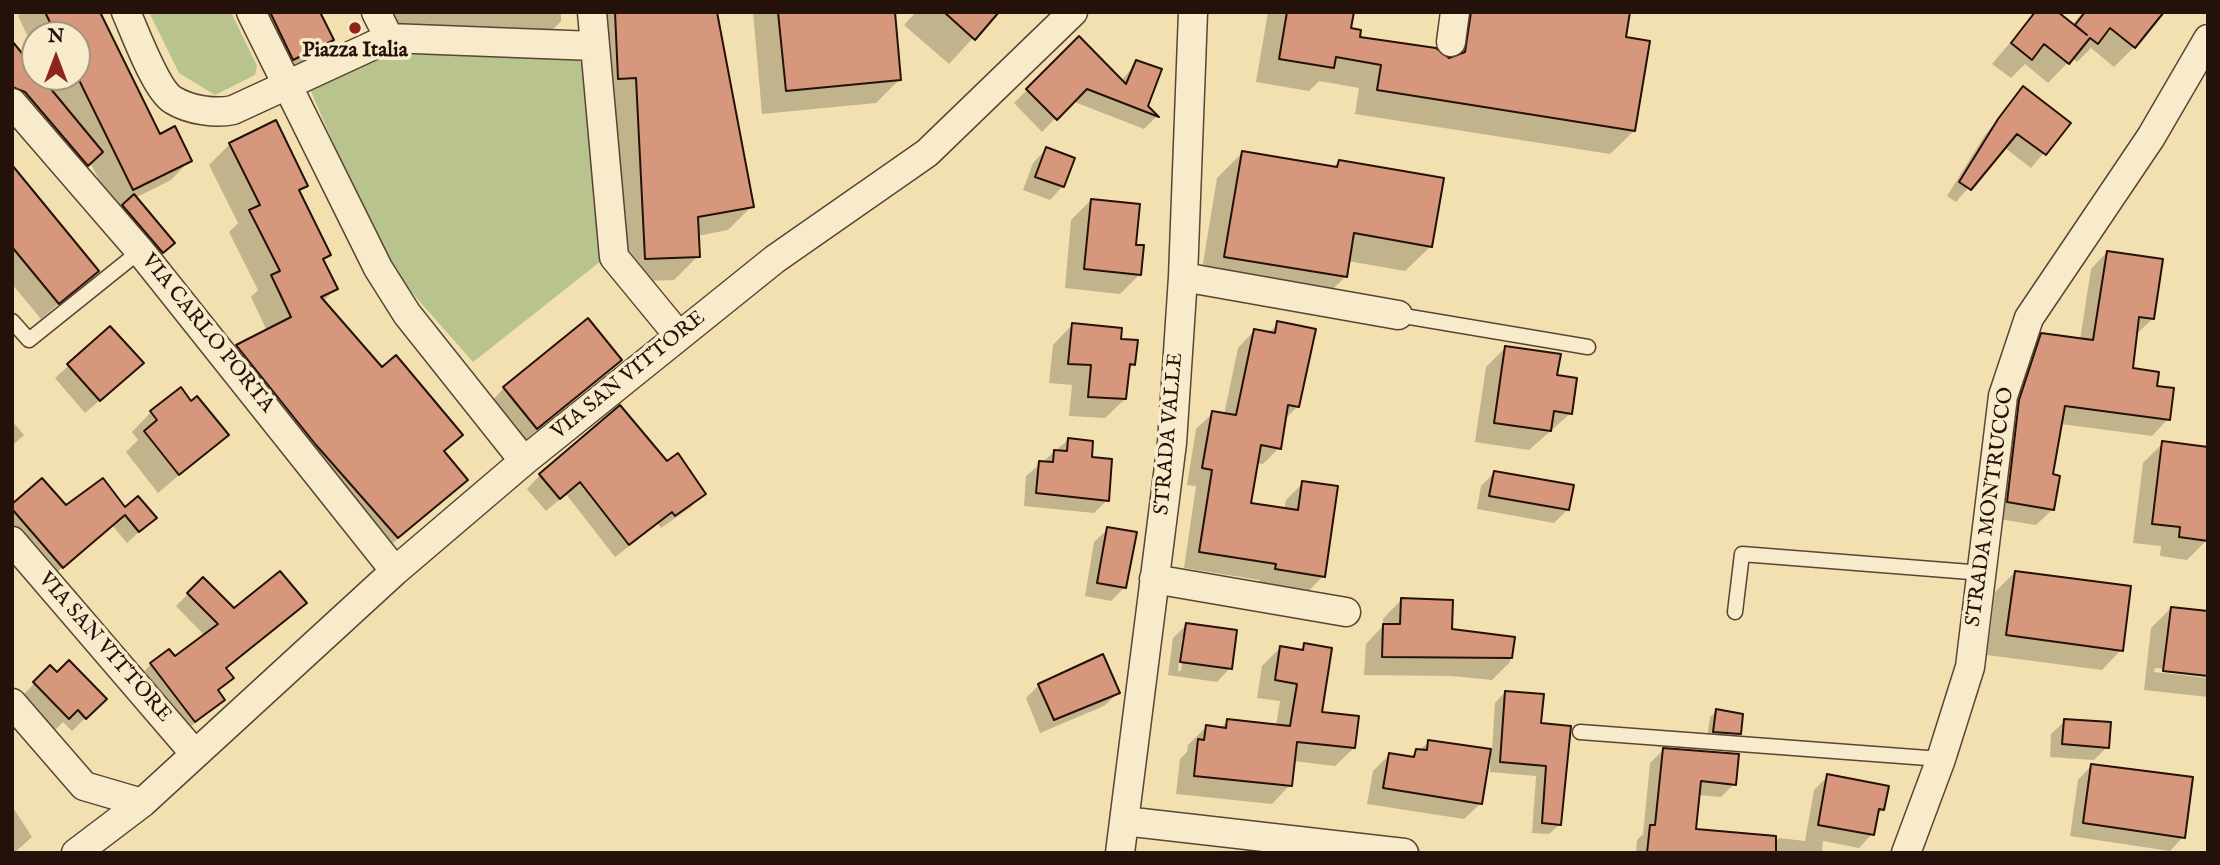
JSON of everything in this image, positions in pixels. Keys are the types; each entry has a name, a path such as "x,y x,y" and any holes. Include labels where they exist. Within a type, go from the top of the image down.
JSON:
{"street":[{"path":"126,12 159,82 172,100 219,113 233,110 389,38 594,46"},
{"path":"251,12 285,86 378,268 407,314 524,461"},
{"path":"376,12 389,38"},
{"path":"592,12 614,257 679,336"},
{"name":"VIA SAN VITTORE","path":"76,853 97,844 395,570 524,461 775,258 926,153 1073,12"},
{"name":"STRADA VALLE","path":"1120,853 1172,443 1183,278 1193,12"},
{"path":"1451,43 1455,12"},
{"name":"STRADA MONTRUCCO","path":"1906,853 1941,759 1970,667 2003,396 2029,318 2151,137 2208,39"},
{"name":"VIA CARLO PORTA","path":"12,103 140,251 395,570"},
{"path":"1183,278 1398,315"},
{"name":"VIA SAN VITTORE","path":"12,541 195,754"},
{"path":"1154,579 1346,612"},
{"path":"12,703 84,786 142,803"},
{"path":"1124,821 1405,853"}],"lane":[{"path":"12,321 29,340 140,251"},
{"path":"1398,315 1588,347"},
{"path":"1735,612 1741,554 1983,573"},
{"path":"1580,732 1941,759"}],"green space":[{"path":"149,12 231,12 257,66 255,75 215,95 179,73"},
{"path":"392,45 582,53 606,257 473,362 384,261 310,89"}],"building":[{"path":"45,12 100,12 160,134 175,126 192,161 133,190 84,91 91,91 91,21 49,21"},
{"path":"270,12 320,12 334,40 293,60"},
{"path":"615,12 717,12 754,207 698,217 700,257 645,259 636,78 618,79"},
{"path":"778,12 895,12 901,80 786,91"},
{"path":"944,12 999,12 975,40"},
{"path":"1287,12 1354,12 1351,28 1361,30 1360,37 1436,48 1449,58 1465,52 1471,12 1630,12 1626,37 1650,41 1635,131 1377,90 1381,65 1336,57 1334,68 1279,59"},
{"path":"2035,12 2058,12 2087,35 2075,25 2085,12 2164,12 2135,48 2110,28 2098,44 2090,38 2069,64 2044,44 2032,60 2011,43"},
{"path":"1079,36 1126,84 1136,60 1162,69 1148,106 1159,117 1087,89 1057,120 1026,89"},
{"path":"12,41 21,52 21,90 12,87"},
{"path":"2023,86 2071,123 2046,155 2017,134 1971,190 1959,182 1998,119"},
{"path":"22,91 53,91 103,152 88,166"},
{"path":"276,120 308,186 299,190 331,255 323,259 338,289 321,297 382,367 396,355 463,435 444,451 468,480 398,538 316,445 236,345 291,317 271,275 280,271 249,210 260,205 229,143"},
{"path":"1046,147 1075,158 1064,187 1035,177"},
{"path":"1242,151 1337,167 1339,160 1444,178 1432,247 1354,233 1347,277 1224,257"},
{"path":"12,165 99,271 59,304 12,247"},
{"path":"134,194 175,243 163,253 122,205"},
{"path":"1091,199 1140,204 1136,245 1144,245 1141,275 1084,269"},
{"path":"2107,251 2163,259 2154,319 2139,317 2133,368 2159,372 2157,386 2174,388 2170,420 2065,406 2053,474 2060,476 2054,510 2007,502 2019,400 2041,333 2093,340"},
{"path":"588,318 622,360 537,429 503,387"},
{"path":"1277,321 1316,329 1299,407 1288,405 1281,449 1261,445 1251,503 1298,510 1302,481 1338,486 1325,577 1275,569 1276,564 1199,552 1212,470 1202,468 1212,411 1236,415 1254,329 1275,333"},
{"path":"1072,323 1122,328 1121,339 1138,340 1135,365 1130,364 1126,399 1088,397 1091,365 1068,364"},
{"path":"110,326 144,363 100,401 67,364"},
{"path":"1505,346 1561,354 1557,375 1577,378 1572,414 1554,411 1551,431 1494,423"},
{"path":"181,387 191,401 197,396 229,435 179,475 144,431 157,420 150,411"},
{"path":"620,405 667,461 678,453 706,494 675,516 672,512 629,545 580,482 560,499 539,474"},
{"path":"1068,438 1093,441 1092,457 1112,459 1109,501 1036,493 1039,461 1053,462 1054,450 1067,451"},
{"path":"2162,441 2208,447 2208,541 2179,537 2180,527 2152,524"},
{"path":"1494,471 1574,485 1569,510 1489,496"},
{"path":"42,478 66,505 103,478 125,507 138,496 157,518 139,532 125,515 63,568 12,509 12,504"},
{"path":"1107,527 1137,532 1126,588 1097,583"},
{"path":"280,571 307,603 226,668 234,678 218,690 225,700 195,722 150,663 169,649 175,656 218,624 187,593 203,577 234,608"},
{"path":"2015,571 2131,586 2123,651 2006,635"},
{"path":"1401,598 1453,600 1452,629 1515,637 1512,658 1382,657 1383,624 1400,624"},
{"path":"2171,607 2208,611 2208,676 2163,671"},
{"path":"1186,623 1237,630 1232,669 1180,662"},
{"path":"1304,643 1332,648 1322,712 1359,716 1355,748 1297,742 1292,786 1194,776 1198,739 1204,740 1206,725 1226,728 1227,719 1290,726 1297,684 1275,680 1280,646 1303,650"},
{"path":"1103,654 1120,693 1054,720 1038,684"},
{"path":"69,660 107,699 86,719 78,710 69,719 33,682 50,665 57,672"},
{"path":"1505,691 1544,694 1541,723 1571,726 1561,825 1542,823 1546,766 1500,762"},
{"path":"1716,709 1743,714 1741,734 1713,732"},
{"path":"2064,719 2111,722 2109,748 2062,744"},
{"path":"1428,740 1491,749 1482,804 1383,788 1389,753 1414,757 1416,749 1427,750"},
{"path":"1663,748 1739,754 1736,785 1701,781 1696,829 1776,836 1776,853 1647,853 1650,825 1655,825"},
{"path":"2091,764 2193,777 2185,838 2083,823"},
{"path":"1827,774 1889,786 1884,810 1879,809 1874,835 1818,825"}],"place":[{"name":"Piazza Italia","path":"355,28"}]}
